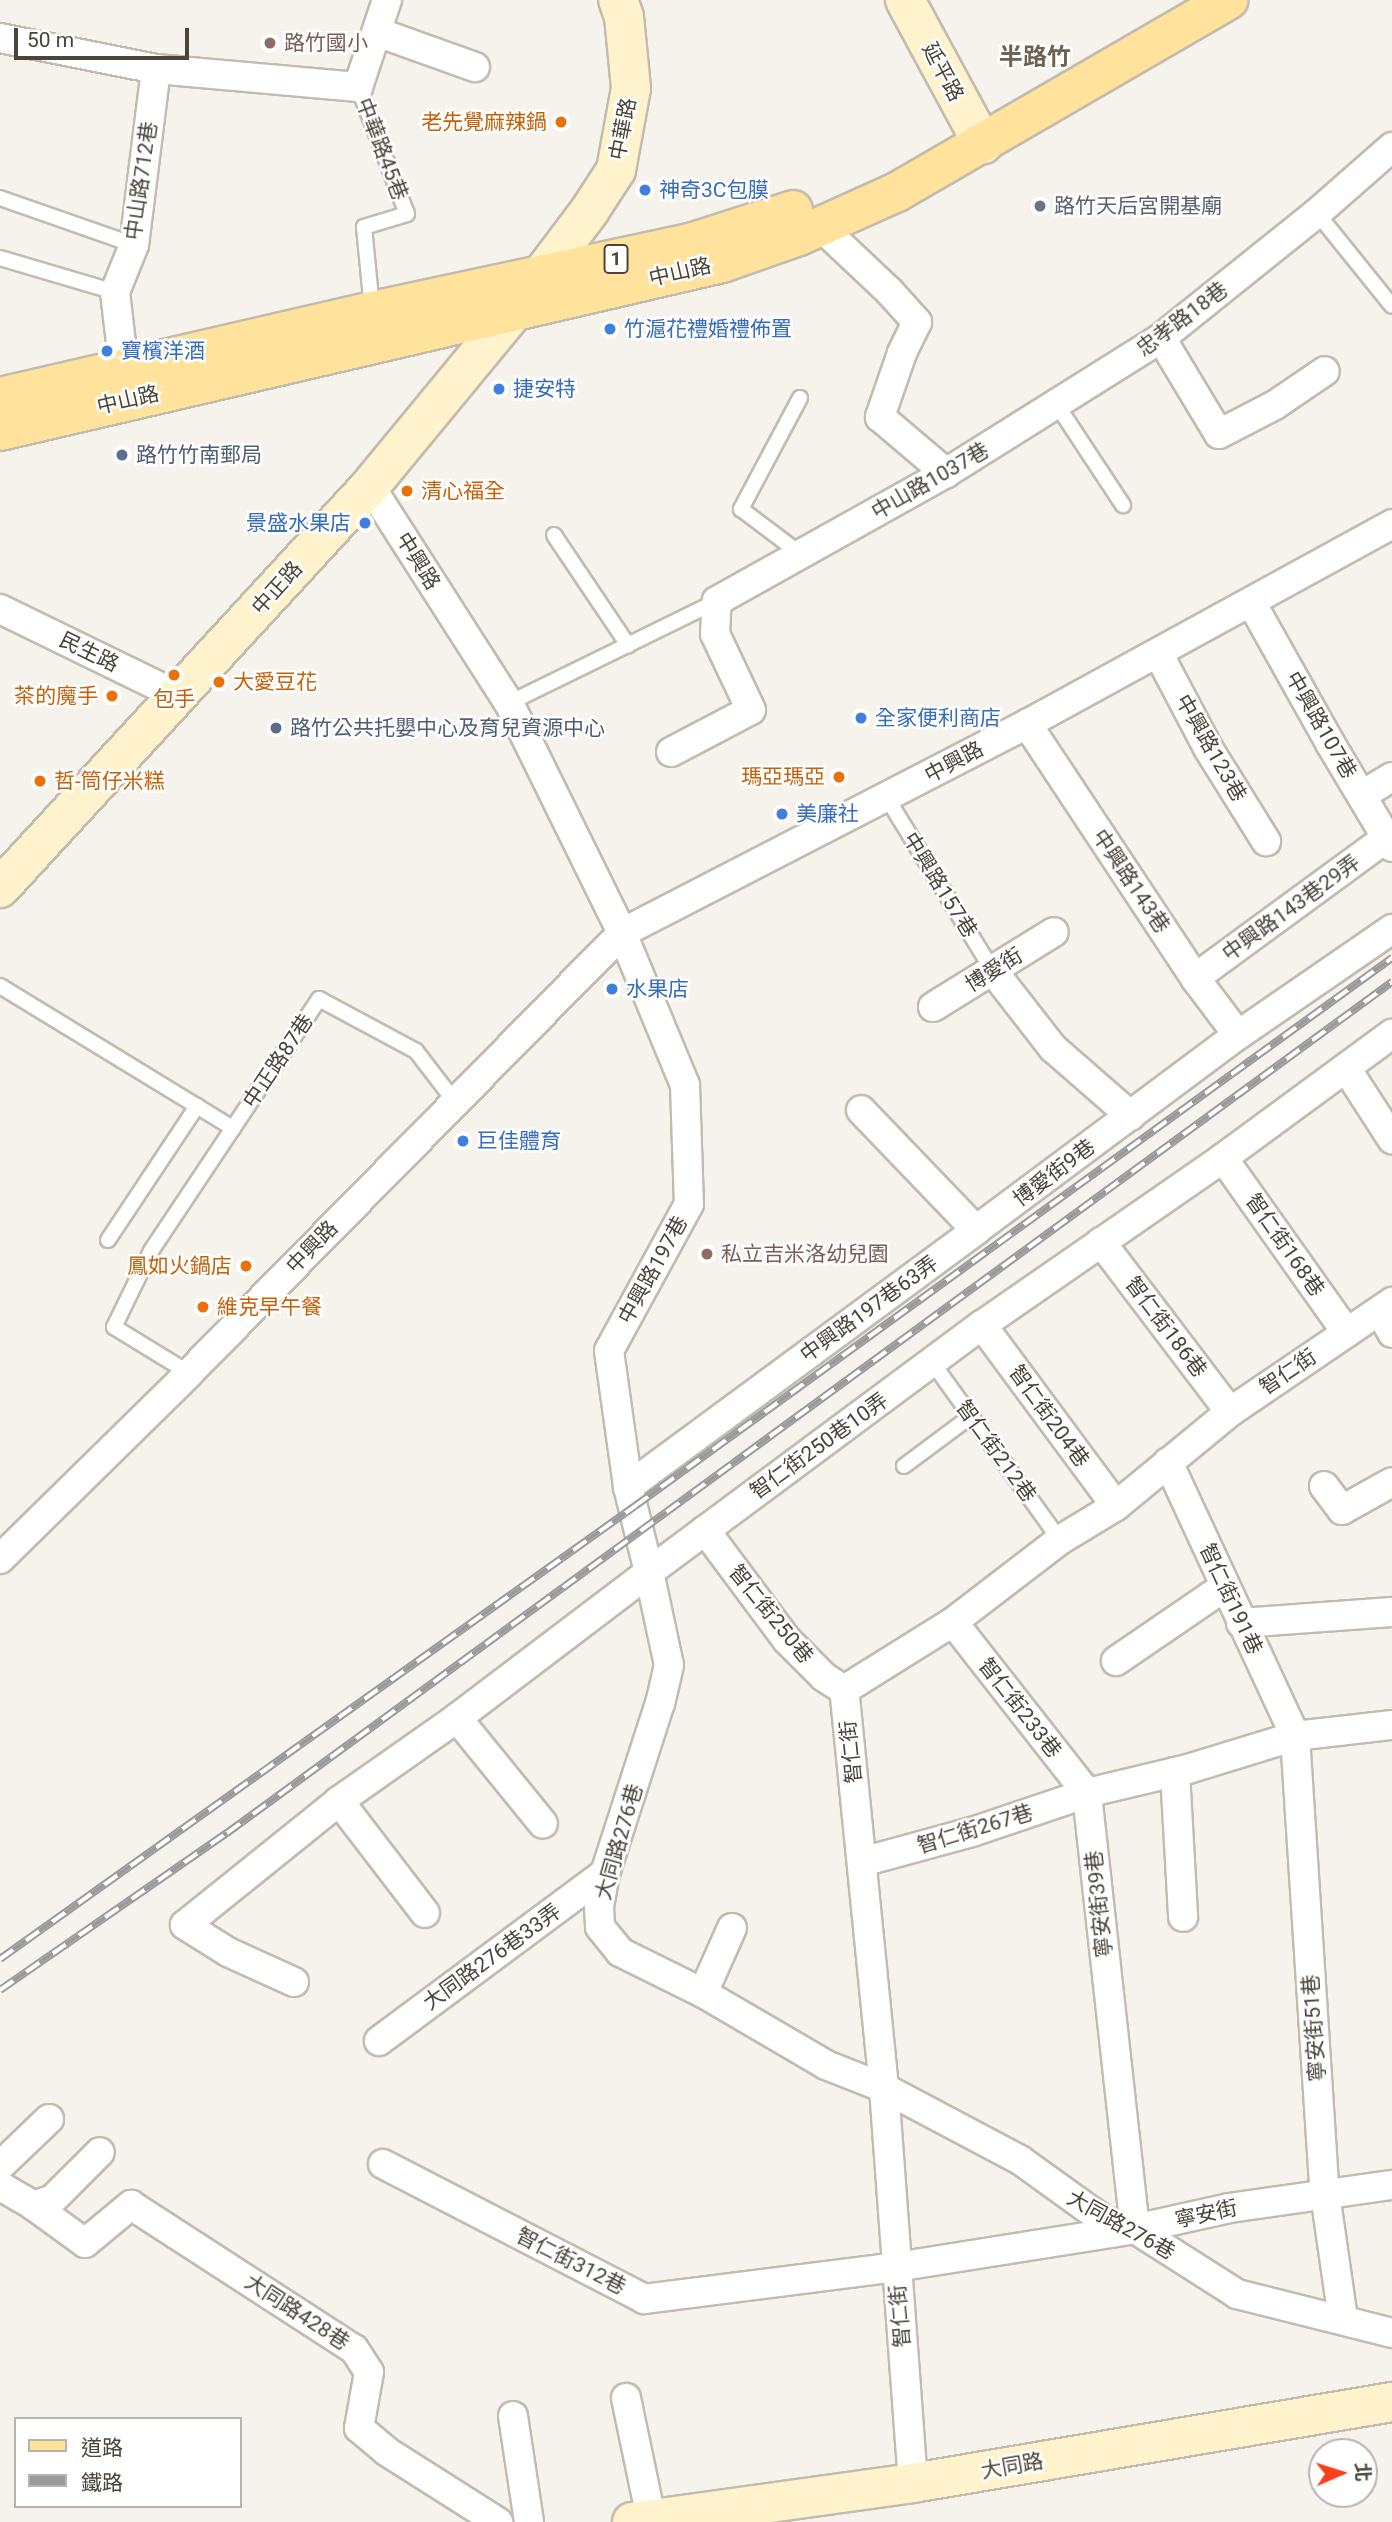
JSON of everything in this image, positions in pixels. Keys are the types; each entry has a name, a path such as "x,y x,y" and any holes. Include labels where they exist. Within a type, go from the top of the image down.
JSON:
{"main road":[{"name":"中山路","path":"0,397 126,383 515,310 722,263 820,226 897,192 977,134 1187,0"},
{"name":"中山路","path":"0,431 126,383 372,311 693,242 783,215 876,173 977,134 1228,0"}],"street":[{"name":"中華路45巷","path":"358,87 387,0"},
{"name":"中華路","path":"539,276 590,210 616,170 631,88 624,17 618,0"},
{"name":"延平路","path":"905,0 977,134"},
{"path":"377,32 475,67"},
{"path":"0,38 156,69 358,87"},
{"name":"中山路712巷","path":"126,383 115,292 134,245 156,69"},
{"name":"忠孝路18巷","path":"1057,405 1161,338 1317,213 1392,147"},
{"path":"820,226 889,292 917,323 902,353 880,417 946,473"},
{"name":"中正路","path":"0,888 370,486 515,310 539,276"},
{"path":"1161,338 1219,434 1275,405 1325,371"},
{"name":"中山路1037巷","path":"717,601 946,473 1057,405"},
{"name":"中興路","path":"370,486 509,703 622,933"},
{"name":"中興路","path":"0,1559 11,1535 189,1373 622,933 1027,724 1392,524"},
{"path":"671,752 751,710 715,634 717,601"},
{"name":"中興路107巷","path":"1251,601 1389,843"},
{"name":"民生路","path":"0,609 178,696"},
{"name":"中興路123巷","path":"1158,653 1208,748 1266,841"},
{"name":"中興路143巷","path":"1027,724 1195,978 1238,1035"},
{"path":"1362,795 1392,777"},
{"name":"中興路143巷29弄","path":"1195,978 1389,843"},
{"name":"博愛街9巷","path":"976,1230 1238,1035 1392,929"},
{"name":"博愛街","path":"933,1007 1054,932"},
{"name":"中興路197巷","path":"622,933 685,1085 689,1204 609,1351 628,1487 649,1572"},
{"path":"993,971 1053,1048 1131,1116"},
{"name":"智仁街250巷10弄","path":"649,1572 982,1325 1223,1158 1392,1034"},
{"path":"1346,1068 1392,1139"},
{"path":"861,1110 976,1230"},
{"name":"智仁街168巷","path":"1223,1158 1346,1332"},
{"name":"中興路197巷63弄","path":"628,1487 976,1230"},
{"name":"智仁街186巷","path":"1101,1242 1230,1412"},
{"name":"智仁街","path":"913,2483 884,2088 844,1690 953,1622 1060,1540 1116,1506 1230,1412 1346,1332 1388,1315"},
{"name":"智仁街204巷","path":"982,1325 1116,1506"},
{"name":"智仁街191巷","path":"1168,1461 1295,1736"},
{"path":"1324,1486 1342,1510 1392,1482"},
{"name":"智仁街250巷","path":"705,1530 787,1640 824,1677 844,1690"},
{"path":"294,1982 228,1952 185,1925 339,1801 457,1718 649,1572"},
{"name":"大同路276巷","path":"649,1572 669,1665 652,1728 605,1873 599,1907 600,1927 608,1940 620,1952 703,1993 827,2065 884,2088 1020,2160 1105,2221 1135,2230 1237,2294 1392,2333"},
{"path":"1116,1661 1224,1587"},
{"path":"1241,1623 1392,1612"},
{"name":"智仁街233巷","path":"953,1622 1087,1793"},
{"path":"457,1718 543,1824"},
{"path":"1087,1793 1175,1772 1295,1736 1392,1726"},
{"name":"寧安街51巷","path":"1295,1736 1325,2194 1343,2319"},
{"path":"1175,1772 1183,1917"},
{"name":"智仁街267巷","path":"862,1862 975,1831 1087,1793"},
{"name":"寧安街39巷","path":"1087,1793 1135,2230"},
{"path":"339,1801 425,1913"},
{"name":"大同路276巷33弄","path":"379,2041 605,1873"},
{"path":"703,1993 732,1928"},
{"path":"0,2166 49,2119"},
{"path":"0,2186 34,2206 53,2199 100,2152"},
{"name":"智仁街312巷","path":"383,2164 643,2299 896,2267"},
{"name":"寧安街","path":"896,2267 1135,2230 1230,2208 1392,2185"},
{"name":"大同路428巷","path":"34,2206 85,2243 131,2205 354,2348 369,2372 359,2428 386,2451 498,2522"},
{"path":"626,2398 644,2521"},
{"name":"大同路","path":"644,2521 913,2483 1392,2402"},
{"path":"513,2416 529,2522"}],"lane":[{"name":"中華路45巷","path":"358,87 407,214 364,227 372,311"},
{"path":"0,198 134,245"},
{"path":"1317,213 1392,306"},
{"path":"0,258 115,292"},
{"path":"800,398 741,509 802,555"},
{"path":"1057,405 1123,505"},
{"path":"554,535 628,645"},
{"name":"中山路1037巷","path":"509,703 717,601"},
{"name":"中興路157巷","path":"887,798 993,971"},
{"name":"中正路87巷","path":"0,986 233,1128"},
{"name":"中正路87巷","path":"189,1373 114,1327 151,1251 319,999 416,1051 455,1102"},
{"path":"108,1240 197,1106"},
{"name":"智仁街212巷","path":"932,1362 1060,1540"},
{"path":"904,1466 971,1416"}],"railway":[{"path":"0,1959 635,1506 1392,958"},
{"path":"0,1990 227,1833 1392,982"}],"place":[{"name":"路竹國小","path":"270,43"},
{"name":"老先覺麻辣鍋","path":"561,122"},
{"name":"神奇3C包膜","path":"645,190"},
{"name":"路竹天后宮開基廟","path":"1040,206"},
{"name":"竹滬花禮婚禮佈置","path":"610,329"},
{"name":"寶檳洋酒","path":"107,351"},
{"name":"捷安特","path":"499,389"},
{"name":"路竹竹南郵局","path":"122,455"},
{"name":"清心福全","path":"407,491"},
{"name":"景盛水果店","path":"365,523"},
{"name":"包手","path":"174,675"},
{"name":"大愛豆花","path":"219,682"},
{"name":"茶的魔手","path":"112,696"},
{"name":"全家便利商店","path":"861,718"},
{"name":"路竹公共托嬰中心及育兒資源中心","path":"276,728"},
{"name":"瑪亞瑪亞","path":"839,777"},
{"name":"哲-筒仔米糕","path":"40,781"},
{"name":"美廉社","path":"782,814"},
{"name":"水果店","path":"612,989"},
{"name":"巨佳體育","path":"463,1141"},
{"name":"私立吉米洛幼兒園","path":"707,1254"},
{"name":"鳳如火鍋店","path":"246,1266"},
{"name":"維克早午餐","path":"203,1307"}],"district":[{"name":"半路竹","path":"1035,58"}]}
